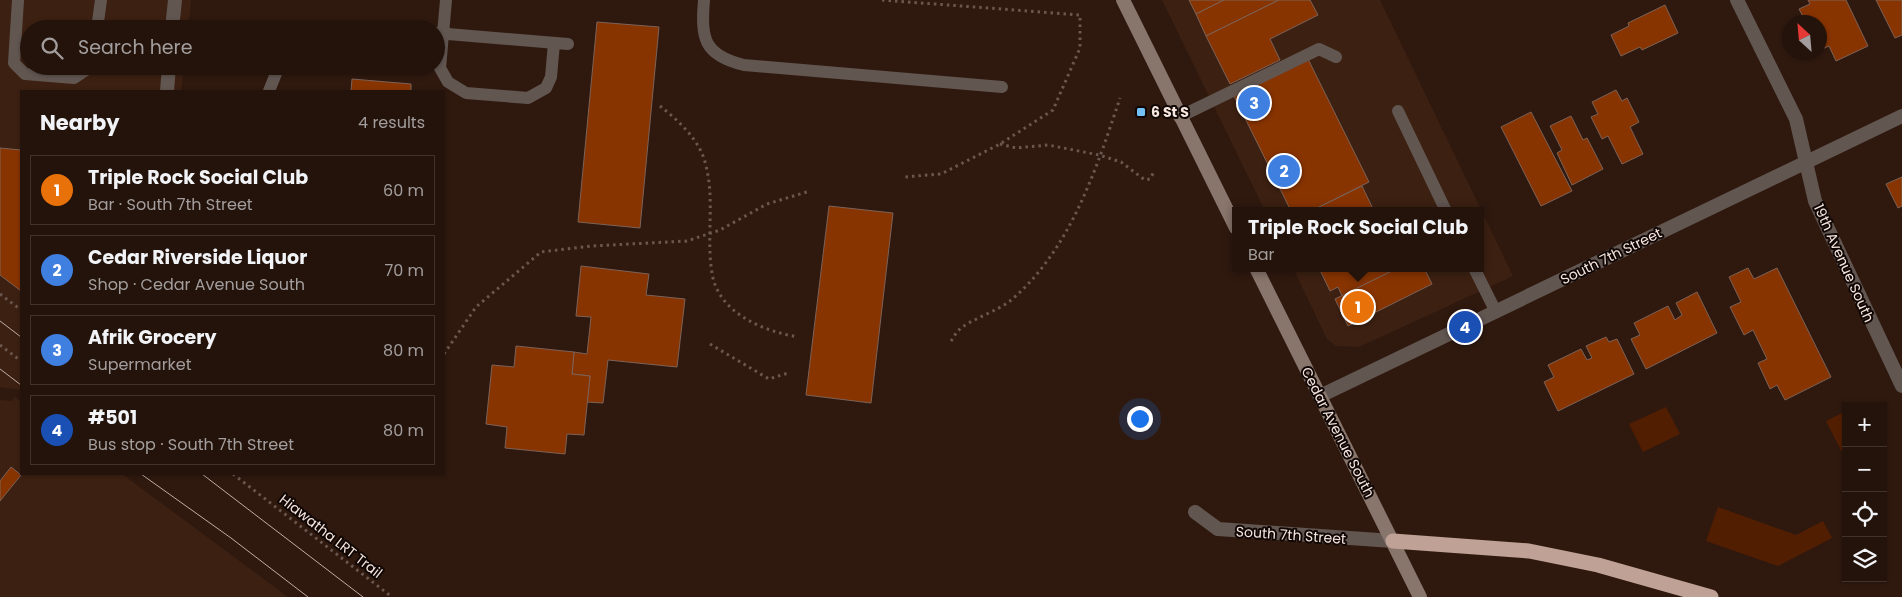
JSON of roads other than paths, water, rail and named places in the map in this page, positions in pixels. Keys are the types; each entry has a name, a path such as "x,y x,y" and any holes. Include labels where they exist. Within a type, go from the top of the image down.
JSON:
{"highway":[{"path":"1393,541 1529,551 1598,565 1711,597"}],"main road":[{"path":"1123,0 1179,117 1232,220"},
{"name":"Cedar Avenue South","path":"1258,272 1420,597"}],"street":[{"path":"173,20 175,0"},
{"name":"19th Avenue South","path":"1738,0 1796,119 1816,201 1902,386"},
{"path":"167,90 168,75"},
{"name":"South 7th Street","path":"1320,396 1902,116"},
{"name":"South 7th Street","path":"1195,512 1218,529 1393,541"}],"lane":[{"path":"18,0 14,63 20,69"},
{"path":"98,20 101,0"},
{"path":"442,20 446,0"},
{"path":"704,0 702,28 708,47 725,60 744,65 1002,86"},
{"path":"445,34 568,44"},
{"path":"444,75 448,82 466,93 528,98 546,88 551,77 554,43"},
{"path":"1179,117 1319,49 1336,57"},
{"path":"37,75 74,78 78,75"},
{"path":"270,90 276,75"},
{"path":"1398,111 1444,207"},
{"path":"1476,272 1496,312"}],"tram line":[{"path":"0,321 20,336"},
{"path":"0,369 20,384"},
{"path":"142,475 231,538 308,597"},
{"path":"203,475 363,597"}],"place":[{"name":"Afrik Grocery","path":"1254,103"},
{"name":"6 St S","path":"1141,112"},
{"name":"Cedar Riverside Liquor","path":"1284,171"},
{"name":"Triple Rock Social Club","path":"1358,307"},
{"name":"#501","path":"1465,327"}]}
